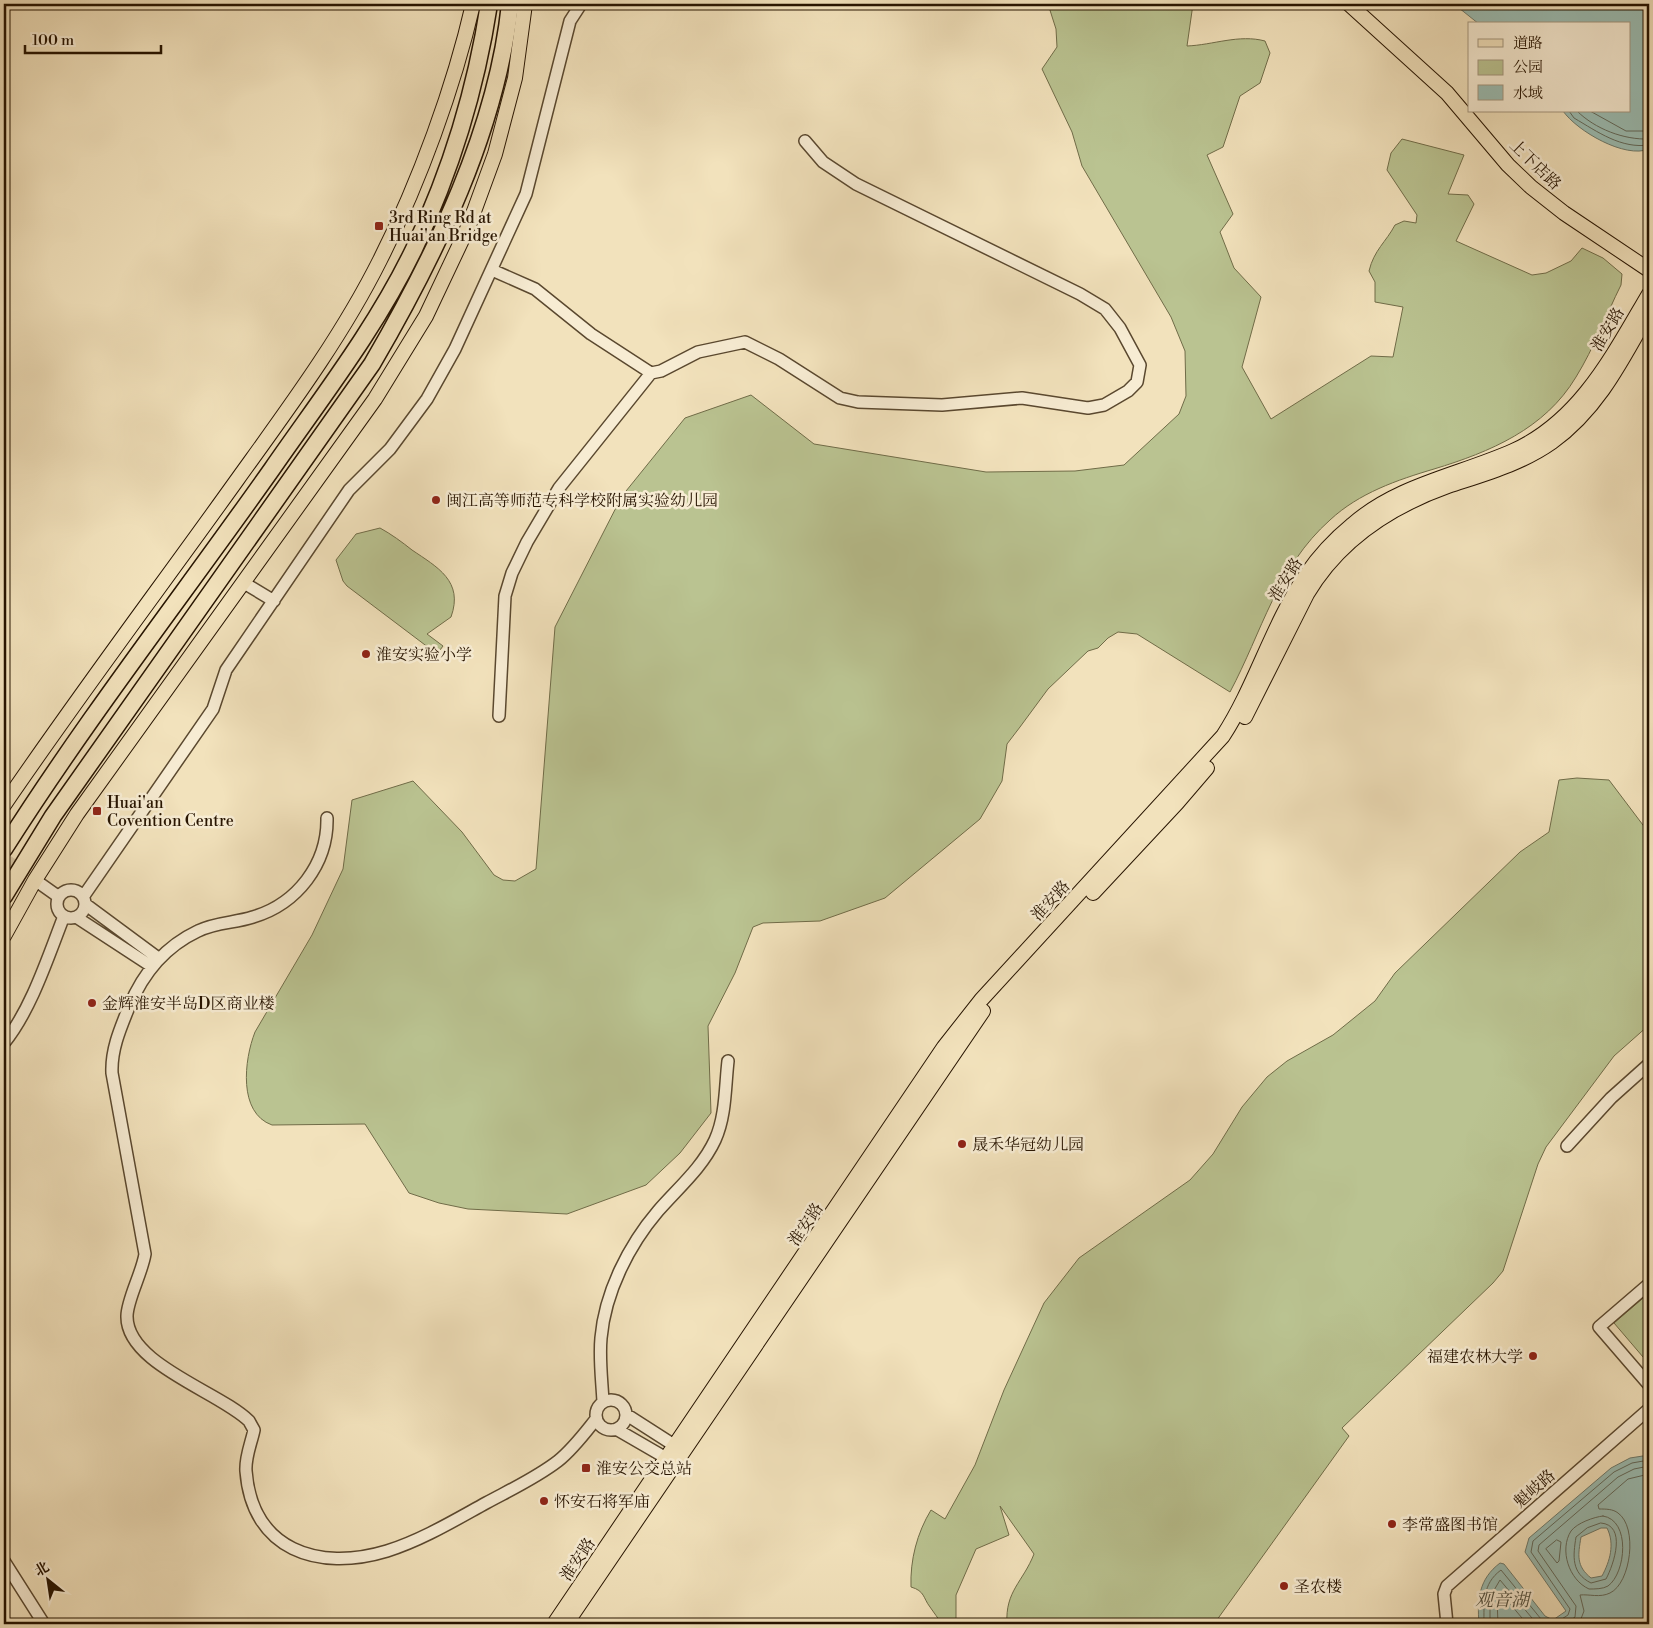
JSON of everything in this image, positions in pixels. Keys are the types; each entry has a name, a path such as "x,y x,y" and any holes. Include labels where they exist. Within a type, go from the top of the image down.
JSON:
{"highway":[{"path":"4,849 57,769 328,390 387,298 414,250 447,171 464,121 489,4"},
{"path":"4,896 53,816 372,364 406,305 468,171 500,65 510,4"}],"main road":[{"path":"4,805 46,742 295,399 349,315 380,260 415,180 454,73 473,4"},
{"path":"4,936 30,878 244,583 388,379 437,294 469,224 495,154 515,78 525,4"},
{"name":"上下店路","path":"1349,4 1447,93 1508,165 1531,187 1564,213 1649,270"},
{"name":"上下店路","path":"1362,4 1456,91 1468,107"},
{"name":"上下店路","path":"1472,112 1517,167 1549,195 1649,262"},
{"name":"淮安路","path":"566,1624 944,1047 981,1000 1223,736 1245,698 1287,607 1306,574 1319,558 1353,524 1379,506 1426,482 1514,450 1557,422 1592,387 1649,294"},
{"name":"淮安路","path":"680,1449 984,1010 1178,803 1235,733 1254,702 1307,594 1329,562 1367,526 1386,514 1431,493 1483,475 1534,453 1570,428 1607,385 1649,312"},
{"name":"淮安路","path":"554,1624 672,1461"}],"street":[{"path":"76,917 83,911 84,900 212,709 226,670 349,490 390,449 426,400 455,349 526,194 570,21 581,4"},
{"path":"499,716 505,596 512,573 527,542 559,488 652,373 661,371 698,352 745,342 779,359 840,398 858,402 942,405 1022,398 1088,408 1104,405 1128,392 1137,382 1140,366 1120,328 1105,309 1080,294 856,184 823,162 805,141"},
{"path":"492,270 535,289 599,340 652,373"},
{"path":"244,583 274,601"},
{"path":"327,818 327,831 319,860 294,896 270,912 200,930 154,962 126,1014 115,1044 112,1064 145,1254 140,1276 127,1309 127,1328 140,1348 156,1361 252,1424 254,1430 246,1458 246,1470 254,1511 268,1530 285,1546 318,1557 346,1558 389,1550 446,1524 543,1472 566,1454 596,1419 597,1410 603,1402 601,1339 609,1298 616,1280 651,1220 699,1166 716,1139 723,1113 728,1061"},
{"path":"30,878 59,897"},
{"path":"66,890 80,893 84,900 154,962 76,917 64,916 58,910 59,897 66,890"},
{"path":"4,1043 14,1030 27,1004 64,916"},
{"path":"1567,1146 1611,1098 1649,1064"},
{"path":"1649,1284 1599,1327 1649,1385"},
{"path":"603,1402 618,1402 625,1409 627,1415 680,1449"},
{"name":"魁岐路","path":"1448,1624 1444,1594 1448,1586 1649,1409"},
{"path":"596,1419 606,1430 616,1429 624,1423 627,1415"},
{"path":"616,1429 672,1461"},
{"path":"4,1561 44,1624"}],"green space":[{"path":"1048,4 1193,4 1187,46 1236,39 1265,41 1270,53 1260,83 1240,96 1223,147 1207,155 1233,214 1220,232 1234,268 1261,297 1242,367 1271,419 1371,356 1393,357 1403,307 1375,302 1375,282 1369,271 1377,252 1395,225 1404,221 1416,223 1417,215 1387,170 1391,153 1402,139 1464,155 1448,194 1468,195 1474,204 1456,241 1532,275 1546,273 1571,261 1582,248 1603,258 1622,274 1621,285 1576,377 1549,411 1514,436 1475,455 1379,488 1353,502 1330,520 1312,538 1284,579 1230,692 1137,634 1118,632 1108,638 1098,648 1088,651 1048,689 1007,744 1002,781 980,819 885,898 820,921 763,923 753,927 735,973 708,1026 711,1113 680,1153 646,1185 567,1214 468,1209 439,1203 409,1193 365,1124 272,1125 261,1119 253,1109 247,1084 248,1057 251,1044 255,1032 312,935 343,869 352,800 413,781 462,832 494,875 503,880 515,881 536,869 555,627 622,496 685,418 751,395 814,444 986,472 1075,471 1124,465 1179,414 1186,396 1185,351 1171,317 1082,166 1072,132 1042,69 1057,47 1056,29"},
{"path":"380,528 439,569 451,584 454,604 451,617 427,634 443,646 437,654 343,581 336,560 356,534"},
{"path":"1577,778 1609,780 1649,833 1649,1025 1614,1056 1546,1147 1538,1164 1503,1271 1493,1283 1342,1428 1349,1436 1214,1624 1007,1624 1007,1613 1012,1595 1034,1554 1000,1506 1009,1535 976,1549 956,1595 956,1624 942,1624 921,1593 911,1587 913,1557 918,1537 931,1510 945,1519 975,1465 1004,1390 1044,1303 1079,1258 1190,1180 1213,1154 1242,1107 1267,1077 1287,1061 1333,1035 1375,1001 1395,973 1520,852 1549,832 1559,780"},
{"path":"1649,1293 1649,1364 1614,1323"}],"water":[{"path":"1454,4 1649,4 1649,149 1639,151 1615,147 1579,127 1564,112 1630,112 1630,22 1476,22"},
{"name":"观音湖","path":"1649,1455 1649,1624 1479,1624 1478,1606 1481,1590 1488,1576 1500,1563 1504,1564 1545,1616 1553,1620 1566,1611 1525,1552 1529,1538 1611,1468 1630,1458","holes":["1601,1528 1607,1528 1611,1540 1609,1558 1602,1576 1591,1578 1586,1574 1579,1560 1581,1537"]}],"tunnel":[{"path":"4,860 26,875"}],"place":[{"name":"3rd Ring Rd at Huai'an Bridge","path":"379,226"},
{"name":"闽江高等师范专科学校附属实验幼儿园","path":"436,500"},
{"name":"淮安实验小学","path":"366,654"},
{"name":"Huai'an Covention Centre","path":"97,811"},
{"name":"金辉淮安半岛D区商业楼","path":"92,1003"},
{"name":"晟禾华冠幼儿园","path":"962,1144"},
{"name":"福建农林大学","path":"1533,1356"},
{"name":"淮安公交总站","path":"586,1468"},
{"name":"怀安石将军庙","path":"544,1501"},
{"name":"李常盛图书馆","path":"1392,1524"},
{"name":"圣农楼","path":"1284,1586"}]}
